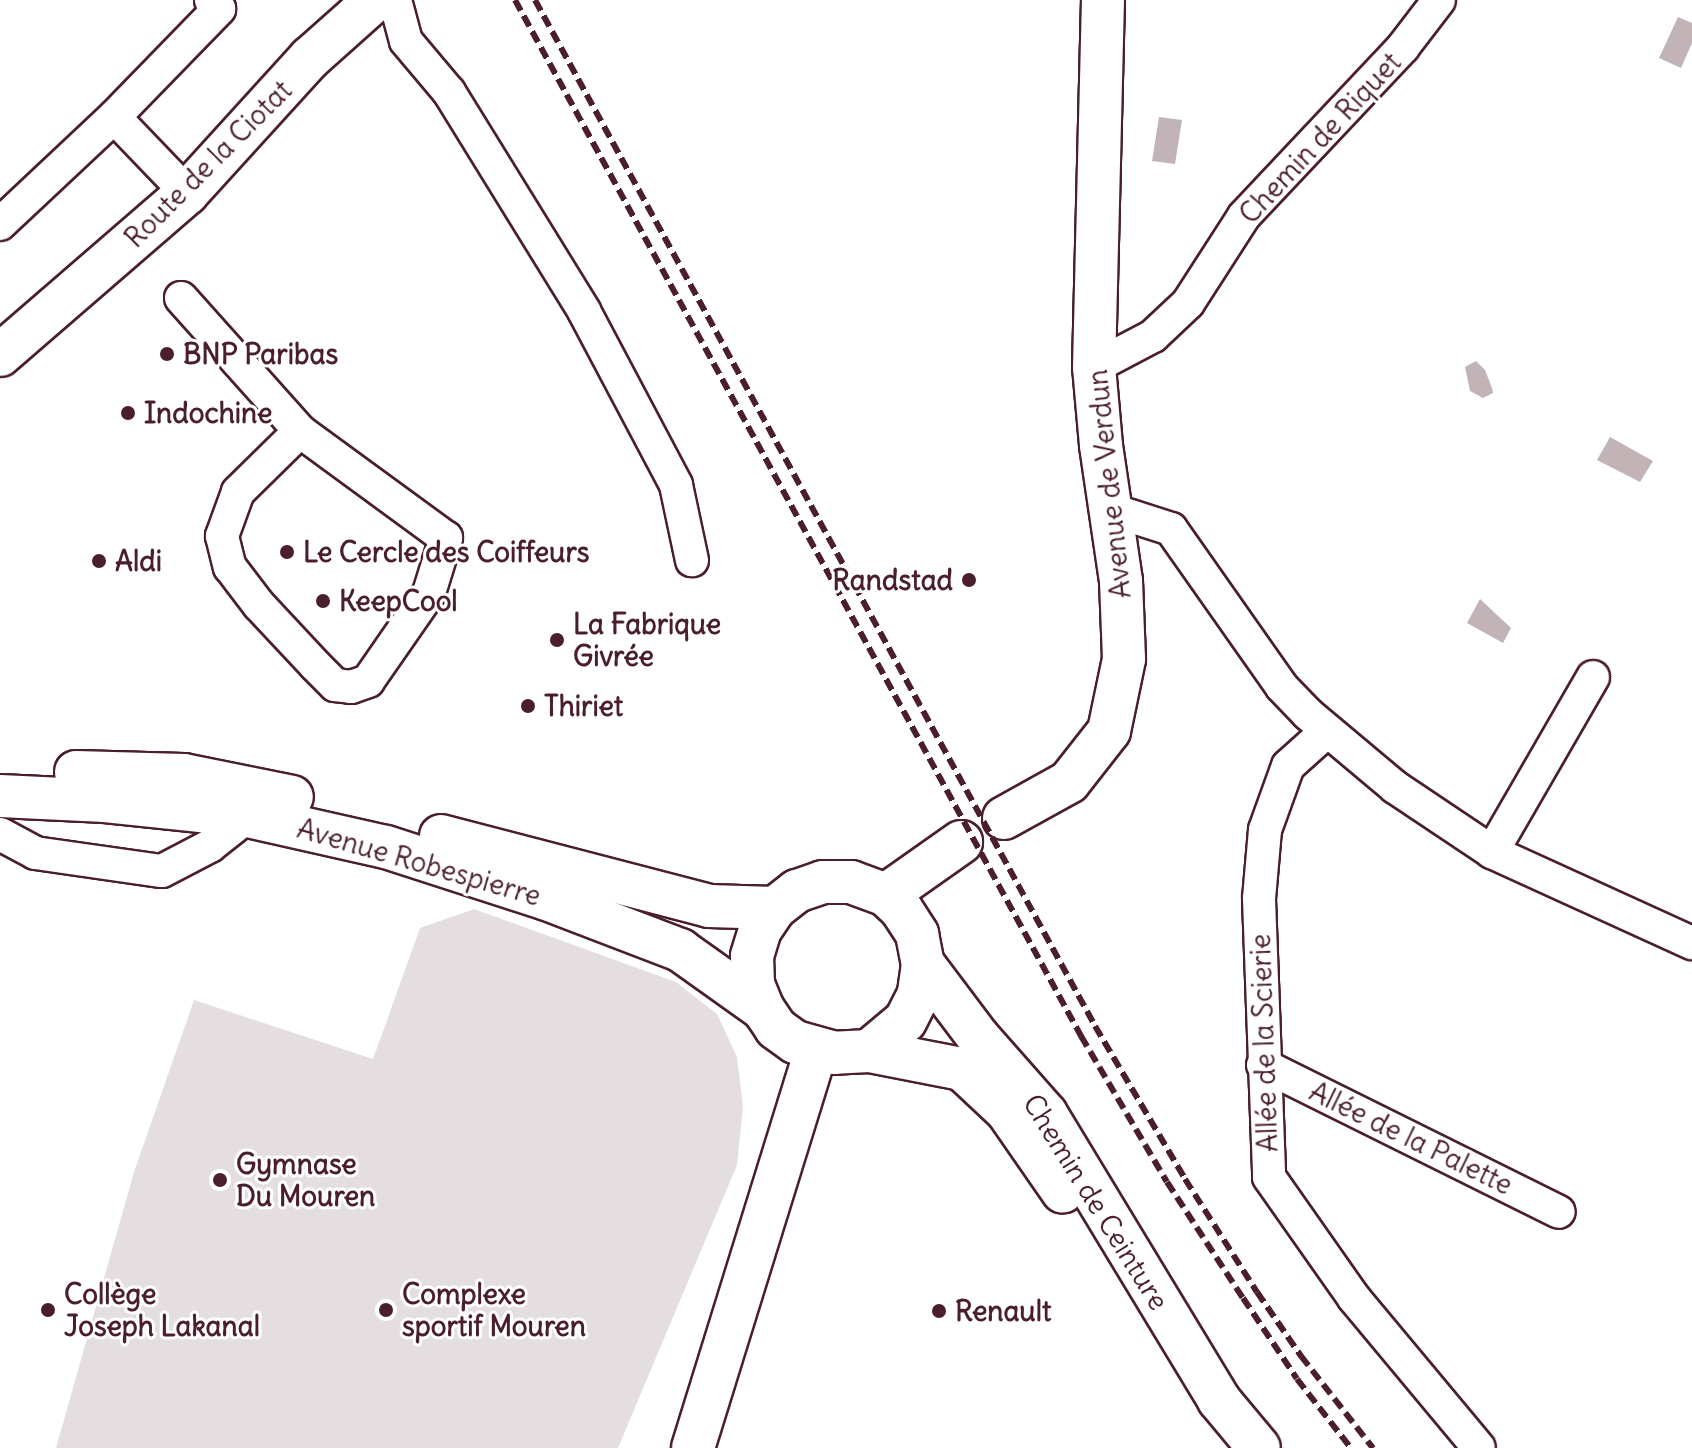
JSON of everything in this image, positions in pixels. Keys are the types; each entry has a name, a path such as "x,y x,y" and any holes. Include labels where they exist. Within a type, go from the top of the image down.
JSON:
{"main road":[{"name":"Route de la Ciotat","path":"0,355 187,193 310,58 375,0"},
{"name":"Avenue de Verdun","path":"1004,818 1069,782 1109,731 1124,659 1121,581 1101,445 1094,367 1103,0"},
{"name":"Avenue Robespierre","path":"0,769 184,775 318,803 709,906 775,908"},
{"name":"Avenue Robespierre","path":"0,796 105,801 248,816 386,847 620,924 680,950 763,1009"},
{"path":"886,895 961,842"},
{"path":"823,882 851,882 886,895 901,909 917,934 923,964 919,994 905,1021 869,1051 853,1054 816,1051 786,1035 763,1009 753,984 752,956 760,930 775,908 797,891 823,882"},
{"name":"Chemin de Ceinture","path":"923,964 978,1037 1046,1114 1219,1400 1259,1448"},
{"path":"693,1448 816,1051"},
{"name":"Chemin de Ceinture","path":"869,1051 962,1069 1007,1111 1067,1198 1199,1414 1228,1448"}],"street":[{"path":"0,224 114,117 219,9 211,0"},
{"path":"395,0 406,41 449,92 598,338 676,485 692,560"},
{"name":"Chemin de Riquet","path":"1094,367 1153,336 1188,303 1244,216 1403,47 1439,0"},
{"path":"114,117 187,193"},
{"path":"181,298 300,431 446,538 429,593 368,681 351,687 335,685 259,605 230,567 222,536 238,492 300,431"},
{"path":"1112,510 1171,529 1282,687 1327,731 1395,787 1492,852 1692,943"},
{"path":"1492,852 1593,677"},
{"name":"Allée de la Scierie","path":"1327,731 1288,766 1265,830 1259,899 1269,1177 1354,1298 1479,1448"},
{"path":"0,834 35,853 162,871 210,846 248,816"},
{"name":"Allée de la Palette","path":"1263,1065 1559,1212"}],"shaded area":[{"path":"1678,17 1692,23 1692,43 1681,68 1659,58"},
{"path":"1159,117 1182,120 1175,164 1152,161"},
{"path":"1476,361 1485,370 1493,393 1483,398 1470,391 1465,367"},
{"path":"1610,437 1653,461 1640,482 1597,460"},
{"path":"1480,599 1511,628 1503,643 1467,623"},
{"name":"Complexe sportif Mouren","path":"474,909 676,982 717,1014 737,1057 743,1107 737,1165 618,1448 56,1448 134,1172 194,1000 373,1059 420,928"}],"railway":[{"path":"515,0 1081,1036 1167,1182 1243,1298 1297,1379 1351,1448"},
{"path":"535,0 1095,1026 1185,1179 1257,1292 1301,1356 1373,1448"}],"place":[{"name":"BNP Paribas","path":"167,354"},
{"name":"Indochine","path":"128,413"},
{"name":"Le Cercle des Coiffeurs","path":"287,552"},
{"name":"Aldi","path":"99,561"},
{"name":"Randstad","path":"969,580"},
{"name":"KeepCool","path":"323,601"},
{"name":"La Fabrique Givrée","path":"557,640"},
{"name":"Thiriet","path":"528,706"},
{"name":"Gymnase Du Mouren","path":"220,1180"},
{"name":"Collège Joseph Lakanal","path":"48,1310"},
{"name":"Complexe sportif Mouren","path":"386,1310"},
{"name":"Renault","path":"939,1311"}]}
